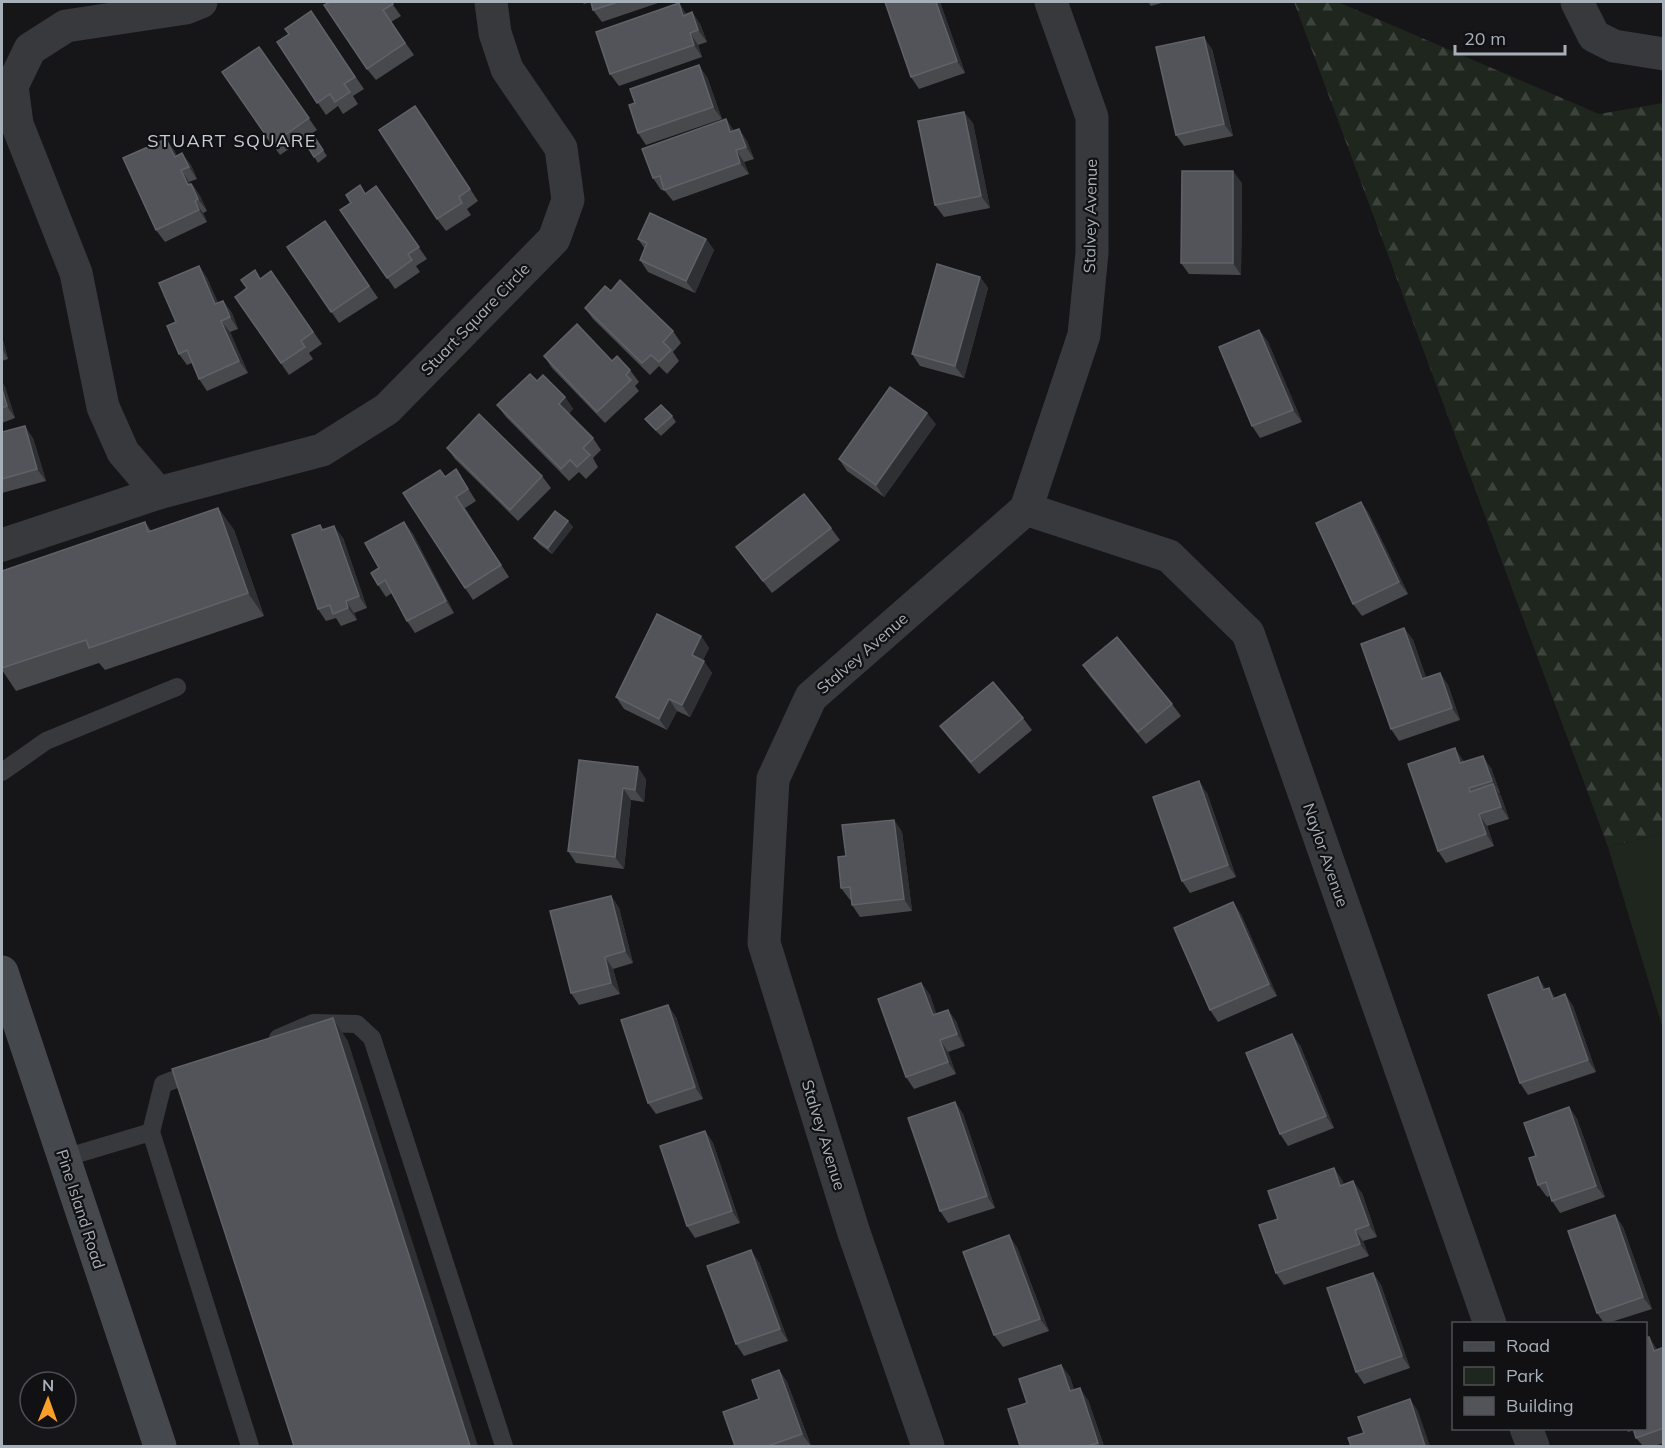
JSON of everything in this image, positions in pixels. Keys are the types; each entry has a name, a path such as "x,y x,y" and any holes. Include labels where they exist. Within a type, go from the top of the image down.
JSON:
{"street":[{"path":"158,493 123,452 103,407 76,273 17,124 12,86 30,49 66,26 186,8 201,2"},
{"name":"Stuart Square Circle","path":"2,545 158,493 322,450 387,409 554,238 568,200 561,148 507,69 495,33 491,2"},
{"name":"Stalvey Avenue","path":"928,1446 854,1233 764,943 773,779 811,697 1026,509 1084,335 1092,253 1092,117 1051,2"},
{"path":"1577,2 1594,36 1614,46 1664,54"},
{"name":"Naylor Avenue","path":"1026,509 1169,556 1248,633 1490,1322"},
{"name":"Pine Island Road","path":"2,972 160,1446"},
{"path":"1527,1430 1533,1446"}],"lane":[{"path":"2,772 46,741 177,687"},
{"path":"259,1045 313,1023 357,1024 372,1038 504,1446"},
{"path":"217,1062 163,1084 151,1132 250,1446"},
{"path":"64,1158 151,1132"}],"green space":[{"path":"1294,2 1338,2 1599,114 1663,103 1663,833 1608,847"},
{"path":"1663,833 1663,1029 1608,847"}],"building":[{"path":"330,2 391,2 393,4 383,10 405,43 367,69 324,5"},
{"path":"591,2 618,2 593,10"},
{"path":"885,2 936,2 957,61 911,77"},
{"path":"679,3 683,16 692,12 698,30 690,33 694,45 610,74 596,32"},
{"path":"311,11 355,77 344,84 350,92 335,102 330,94 317,103 277,42 289,34 285,29"},
{"path":"1204,37 1224,124 1176,135 1156,47"},
{"path":"259,47 309,118 272,144 222,72"},
{"path":"699,65 713,107 638,133 629,105 635,103 630,89"},
{"path":"415,106 470,189 459,197 462,203 437,219 379,130"},
{"path":"964,112 981,196 935,205 918,121"},
{"path":"726,119 730,132 739,129 746,147 736,150 740,163 664,190 660,176 653,178 642,149"},
{"path":"315,138 323,150 314,157 306,144"},
{"path":"166,139 175,157 182,153 189,167 181,170 198,199 195,201 199,210 156,230 123,158"},
{"path":"1182,171 1233,171 1233,263 1181,263"},
{"path":"360,185 365,194 376,186 419,247 408,254 412,260 387,278 340,210 351,203 346,195"},
{"path":"650,213 706,239 686,281 640,260 647,243 638,239"},
{"path":"325,221 369,286 331,312 287,247"},
{"path":"937,264 980,277 955,366 912,354"},
{"path":"199,266 215,304 223,301 230,317 221,321 239,361 199,379 187,350 179,354 167,326 176,322 159,283"},
{"path":"255,270 260,279 271,271 313,332 301,341 305,347 281,363 235,297 247,288 241,280"},
{"path":"620,280 673,331 663,342 671,350 659,362 651,355 642,363 585,308 605,286 611,291"},
{"path":"577,324 612,361 617,356 630,370 626,375 631,380 597,412 544,356"},
{"path":"1259,330 1293,410 1252,426 1219,347"},
{"path":"530,374 537,381 543,375 565,397 559,404 593,438 583,448 590,455 577,467 570,460 561,469 497,405"},
{"path":"890,387 927,413 876,485 839,459"},
{"path":"2,389 7,406 2,408"},
{"path":"661,405 672,416 656,430 645,419"},
{"path":"479,414 542,476 510,510 447,448"},
{"path":"25,426 37,469 2,479 2,432"},
{"path":"456,469 468,489 456,497 501,565 465,588 403,493 440,470 445,477"},
{"path":"804,494 831,528 763,581 736,547"},
{"path":"1361,502 1399,582 1353,604 1316,523"},
{"path":"218,508 248,593 89,648 86,640 2,668 2,571 145,522 148,532"},
{"path":"555,511 568,521 548,548 534,538"},
{"path":"404,522 446,601 407,621 385,580 378,585 371,573 379,568 365,543"},
{"path":"320,525 322,530 334,526 359,596 346,601 348,608 333,614 330,605 318,609 292,535"},
{"path":"657,614 701,636 692,655 704,661 682,705 669,699 659,719 616,697"},
{"path":"1404,628 1422,679 1440,673 1452,708 1391,729 1361,644"},
{"path":"1117,637 1172,704 1138,732 1083,665"},
{"path":"993,682 1023,718 971,762 940,726"},
{"path":"1455,748 1460,763 1483,756 1492,781 1469,788 1470,792 1493,784 1501,807 1479,814 1486,834 1438,851 1408,764"},
{"path":"579,760 638,767 635,790 623,788 615,857 568,851"},
{"path":"1199,781 1228,865 1182,881 1153,797"},
{"path":"894,820 904,899 852,905 850,887 841,888 838,857 846,856 842,825"},
{"path":"611,896 625,951 605,957 611,983 571,993 550,911"},
{"path":"1233,902 1269,984 1210,1010 1174,928"},
{"path":"1538,977 1543,990 1549,988 1553,999 1565,994 1588,1060 1520,1083 1488,995"},
{"path":"921,983 933,1015 948,1010 957,1034 940,1040 948,1062 906,1077 878,999"},
{"path":"668,1005 695,1087 648,1103 621,1020"},
{"path":"333,1018 470,1446 294,1446 172,1069"},
{"path":"1292,1034 1326,1116 1280,1134 1246,1053"},
{"path":"955,1102 987,1196 940,1211 908,1118"},
{"path":"1569,1107 1596,1186 1552,1201 1546,1182 1538,1185 1529,1158 1536,1156 1524,1123"},
{"path":"705,1131 732,1211 687,1226 660,1146"},
{"path":"1334,1168 1340,1186 1353,1181 1369,1225 1355,1230 1360,1244 1276,1273 1259,1225 1278,1219 1268,1191"},
{"path":"1615,1215 1643,1297 1597,1313 1568,1231"},
{"path":"1009,1235 1040,1319 994,1335 963,1252"},
{"path":"751,1250 780,1329 736,1344 707,1266"},
{"path":"1373,1273 1402,1356 1356,1372 1327,1288"},
{"path":"1649,1337 1654,1351 1664,1347 1664,1428 1636,1438 1634,1430 1647,1430 1647,1338"},
{"path":"1061,1365 1070,1391 1080,1388 1098,1443 1087,1446 1020,1446 1008,1409 1027,1403 1019,1379"},
{"path":"779,1370 802,1434 768,1446 735,1446 723,1412 759,1399 752,1380"},
{"path":"1410,1399 1425,1446 1351,1446 1348,1438 1364,1433 1358,1417"}],"district":[{"name":"STUART SQUARE","path":"232,141"}]}
